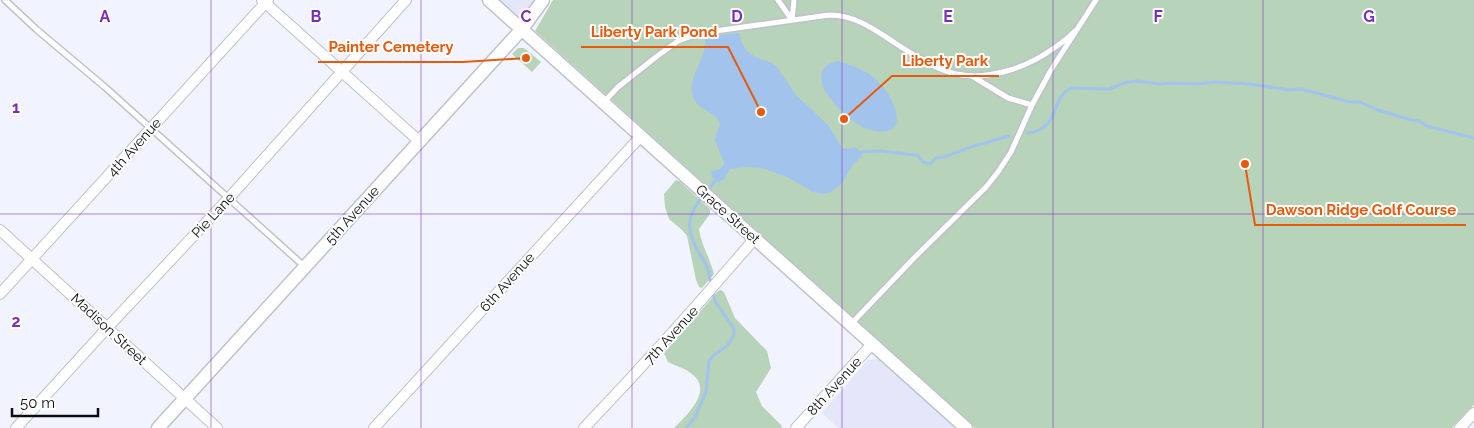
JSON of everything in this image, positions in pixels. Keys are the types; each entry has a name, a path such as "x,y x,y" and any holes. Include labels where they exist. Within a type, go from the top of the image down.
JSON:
{"street":[{"name":"Pie Lane","path":"16,428 229,198 406,0"},
{"name":"Grace Street","path":"489,0 966,428"},
{"name":"5th Avenue","path":"158,428 522,29 543,0"},
{"name":"4th Avenue","path":"0,294 265,1"},
{"path":"265,1 419,141"},
{"name":"6th Avenue","path":"374,428 641,136"},
{"name":"Madison Street","path":"0,230 217,428"},
{"name":"7th Avenue","path":"584,428 718,282 755,238"},
{"name":"8th Avenue","path":"796,428 872,344"},
{"path":"1460,428 1474,413"}],"lane":[{"path":"5,0 305,267"},
{"path":"778,0 792,20"},
{"path":"792,20 794,0"},
{"path":"851,325 914,258 986,187 998,172 1011,152 1032,105 1075,31 1096,0"},
{"path":"604,102 618,87 678,41 701,33 829,15 848,17 867,25 922,60 955,74 972,76 989,75 1022,65 1054,48 1075,31"},
{"path":"972,76 1008,98 1032,105"}],"shaded area":[{"path":"500,0 535,0 520,18"},
{"path":"879,359 956,428 838,428 822,413 868,360"}],"green space":[{"path":"553,0 1474,0 1474,405 1452,428 975,428 535,31"},
{"path":"518,48 524,48 541,62 532,72 512,54"},
{"path":"676,180 710,209 710,214 699,229 714,274 702,288 699,287 696,280 687,236 669,219 665,207 664,194"},
{"path":"718,291 724,292 735,318 767,351 771,368 756,392 762,406 782,426 781,428 674,428 696,403 700,388 698,381 693,375 685,369 668,362 664,353"}],"water":[{"path":"739,33 745,49 755,57 772,63 777,67 796,95 829,126 842,148 849,149 855,147 862,152 862,157 854,163 842,183 831,192 824,194 813,192 787,177 762,168 730,169 724,179 719,182 712,177 711,171 719,169 724,163 715,140 720,124 715,116 695,101 692,82 704,52 705,37"},
{"path":"838,61 867,73 877,80 887,93 896,110 897,118 896,125 891,130 883,132 861,126 829,97 823,86 821,75 826,67"}],"waterway":[{"path":"1028,133 1039,130 1046,125 1064,93 1071,88 1109,89 1127,82 1137,81 1161,84 1214,82 1250,84 1289,90 1301,89 1350,102 1360,102 1375,109 1419,121 1427,126 1474,138"},
{"path":"862,152 881,151 915,155 923,162 931,164 935,158 944,157 1009,136"},
{"path":"707,191 716,180"},
{"path":"703,196 693,210 690,230 695,245 706,263 711,286"},
{"path":"686,428 695,417 706,392 709,361 728,345 734,335 734,329 715,301 713,292"}],"place":[{"name":"Painter Cemetery","path":"526,58"},
{"name":"Liberty Park Pond","path":"761,112"},
{"name":"Liberty Park","path":"844,119"},
{"name":"Dawson Ridge Golf Course","path":"1245,164"}]}
